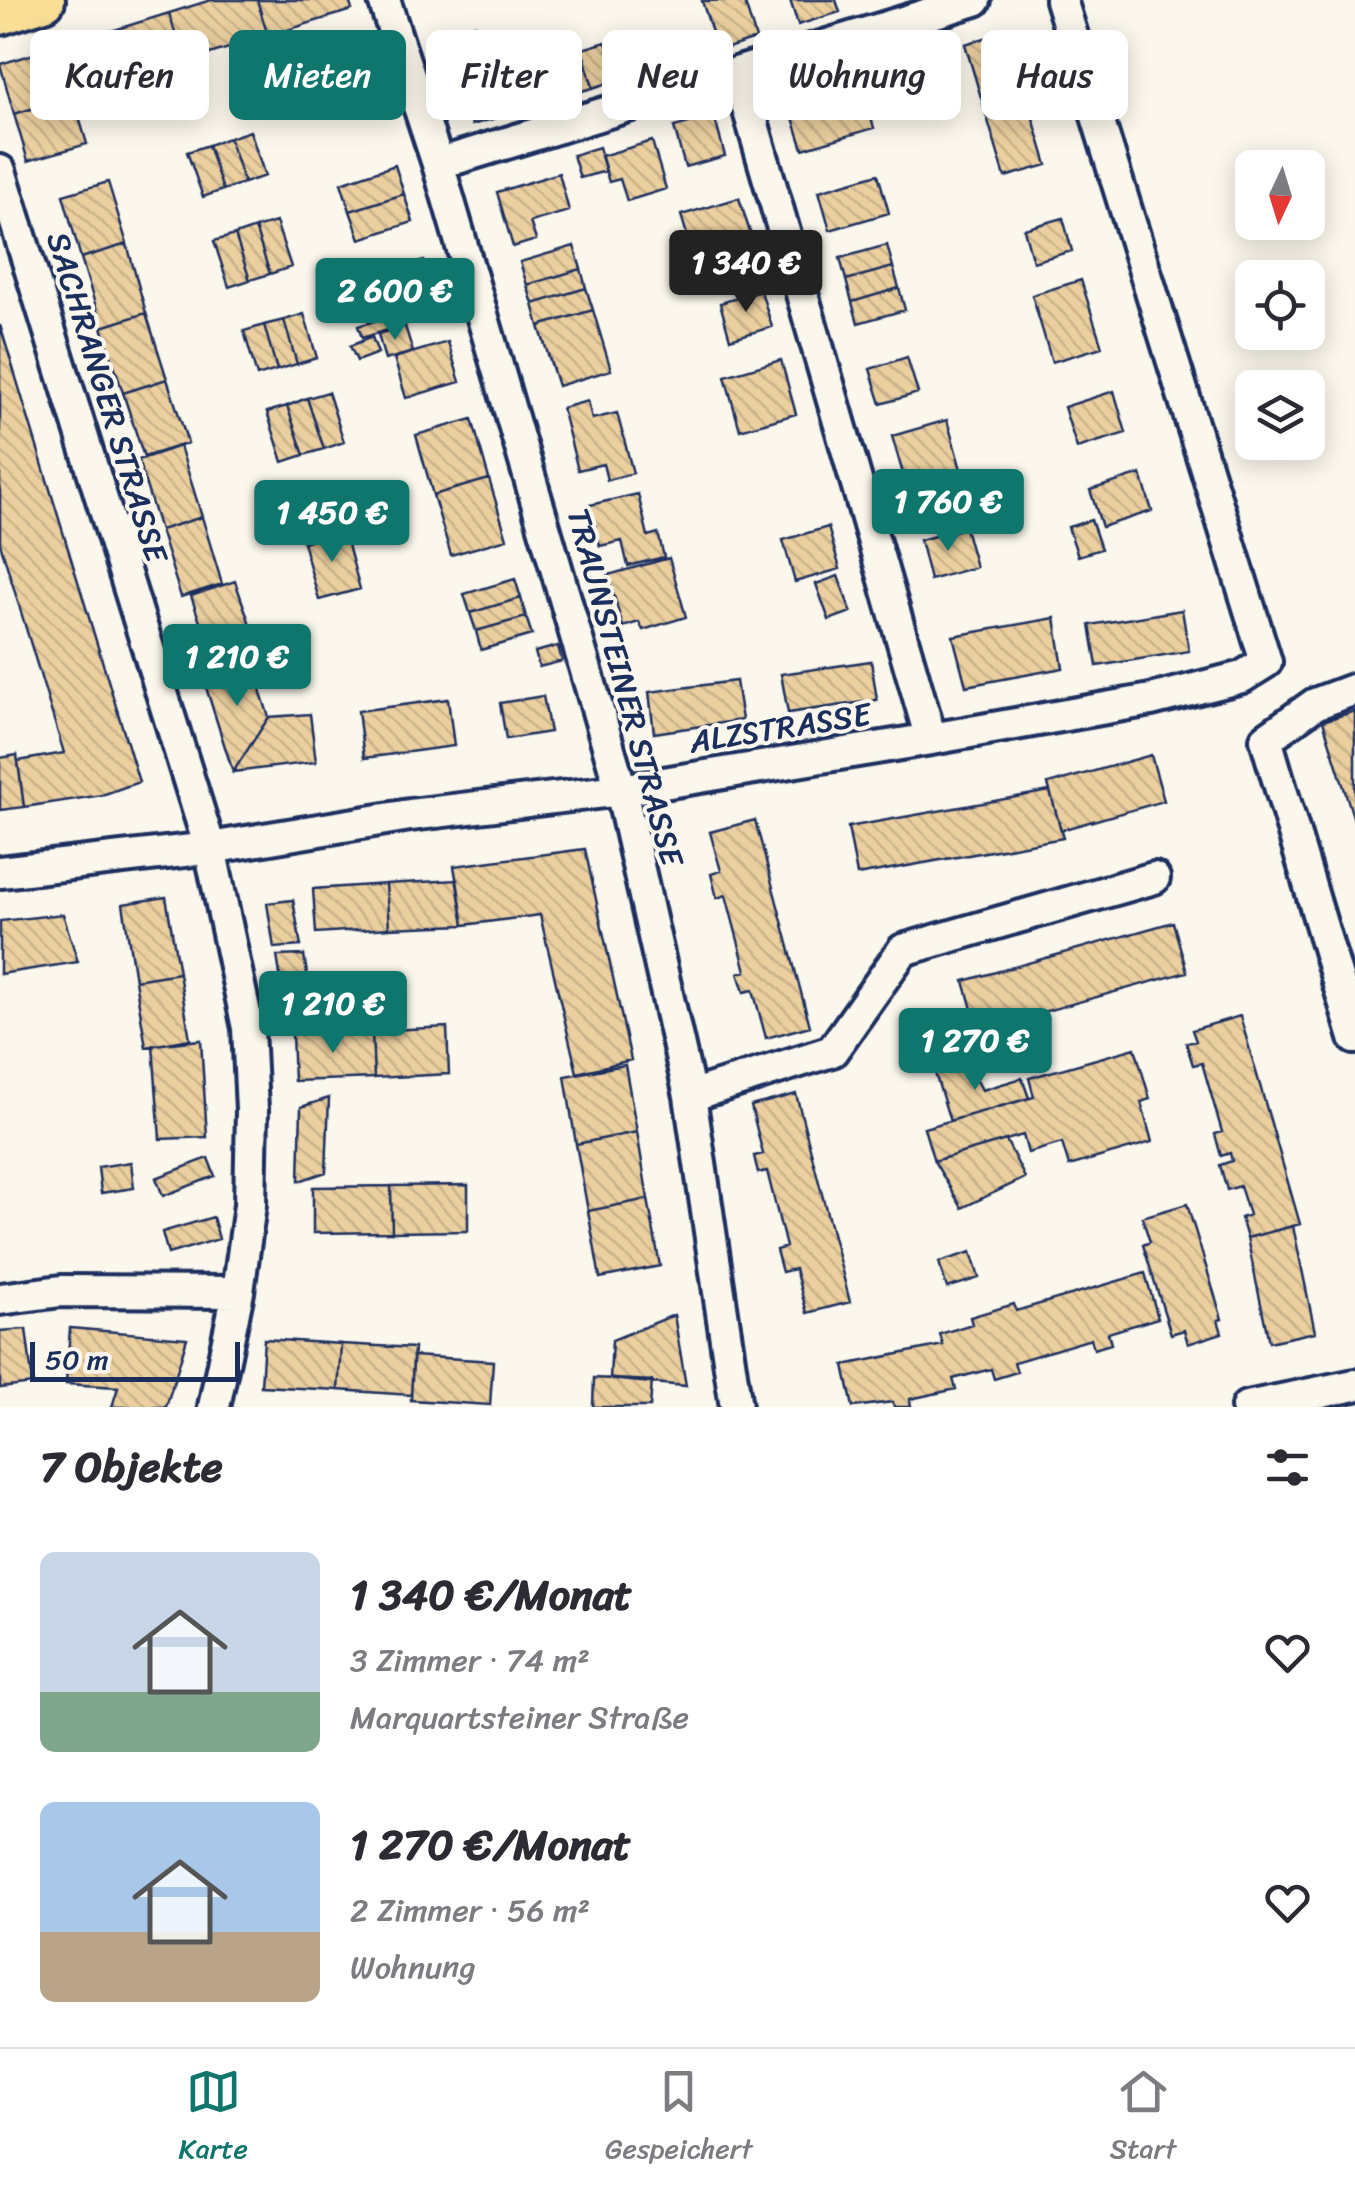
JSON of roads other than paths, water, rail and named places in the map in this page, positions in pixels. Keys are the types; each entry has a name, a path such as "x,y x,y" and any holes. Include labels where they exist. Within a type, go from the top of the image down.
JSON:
{"main road":[{"path":"0,14 44,0"}],"street":[{"name":"TRAUNSTEINER STRASSE","path":"384,0 438,164 621,790 690,1096 736,1407"},
{"path":"438,164 975,0"},
{"name":"ALZSTRASSE","path":"0,872 210,848 410,815 621,790 932,739 1150,700 1242,678 1266,662 1061,0"},
{"path":"738,72 932,739"},
{"name":"SACHRANGER STRASSE","path":"0,171 210,848 248,1028 252,1110 250,1206 238,1292 214,1407"},
{"path":"1355,689 1314,704 1266,739 1355,1038"},
{"path":"690,1096 832,1051 903,950 1154,878"},
{"path":"0,1299 62,1292 238,1292"},
{"path":"1247,1407 1355,1385"}]}
